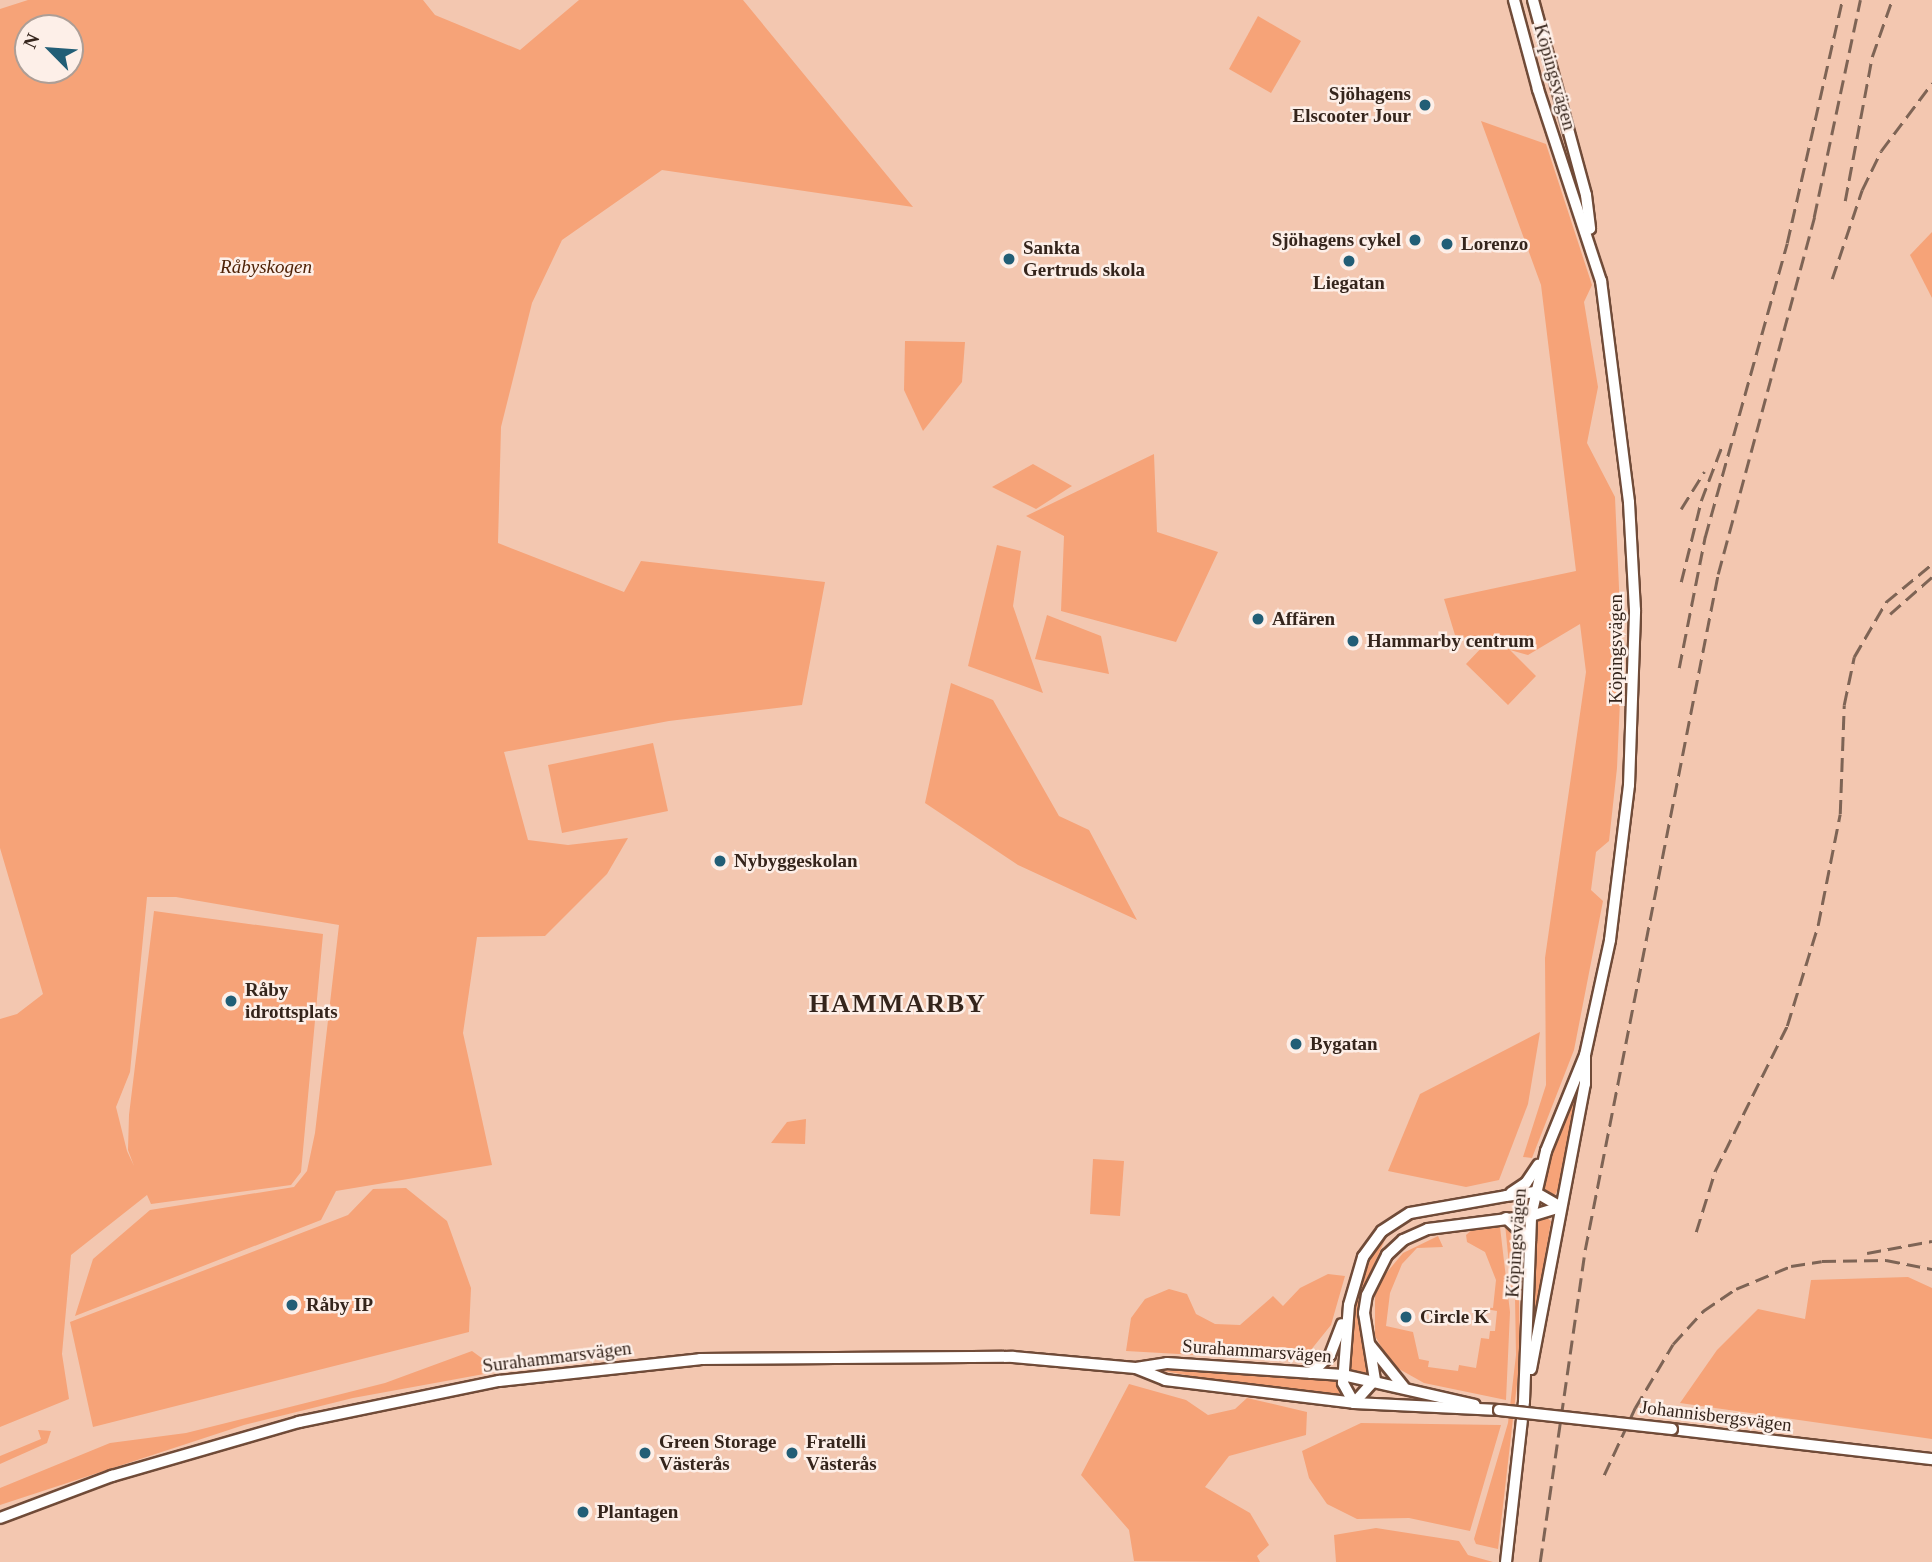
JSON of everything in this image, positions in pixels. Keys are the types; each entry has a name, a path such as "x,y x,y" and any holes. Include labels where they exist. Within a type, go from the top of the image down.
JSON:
{"main road":[{"name":"Köpingsvägen","path":"1514,0 1548,121 1591,242"},
{"name":"Köpingsvägen","path":"1524,1401 1531,1216 1535,1192 1546,1151 1585,1055 1610,940 1625,819 1635,610 1615,373 1591,242 1586,195 1533,0"},
{"name":"Köpingsvägen","path":"1506,1562 1524,1401 1585,1084 1585,1055"},
{"path":"1506,1196 1531,1178 1546,1151"},
{"path":"1311,1373 1330,1355 1363,1257 1391,1224 1410,1213 1535,1192 1560,1206"},
{"path":"1451,1206 1455,1223"},
{"path":"1349,1305 1343,1375 1354,1403 1370,1391 1375,1380 1367,1341 1367,1295 1381,1262 1403,1240 1455,1223 1531,1216 1560,1206"},
{"path":"1506,1217 1530,1240"},
{"path":"1391,1224 1403,1240"},
{"path":"1367,1341 1403,1386"},
{"name":"Surahammarsvägen","path":"0,1518 112,1476 233,1440 499,1381 700,1359 833,1354 1013,1357 1136,1368 1167,1363 1343,1375 1375,1380"},
{"name":"Surahammarsvägen","path":"1136,1368 1164,1380 1354,1403"},
{"name":"Johannisbergsvägen","path":"1375,1380 1497,1410"},
{"name":"Johannisbergsvägen","path":"1354,1403 1497,1410 1932,1459"}],"green space":[{"name":"Råbyskogen","path":"28,0 423,0 435,15 520,50 579,0 743,0 913,207 662,170 562,240 532,303 501,427 498,543 624,592 641,561 825,582 802,705 669,721 504,752 528,840 568,845 628,838 607,874 545,936 477,937 463,1033 492,1165 336,1191 321,1220 75,1316 93,1259 150,1210 294,1187 307,1171 315,1133 339,925 176,897 147,897 130,1072 116,1107 127,1151 134,1166 128,1150 129,1115 154,911 323,934 301,1172 291,1185 151,1204 147,1195 71,1255 62,1354 69,1399 0,1427 0,1019 17,1014 43,994 0,848 0,9"},
{"path":"1258,16 1301,41 1271,93 1229,69"},
{"path":"1481,121 1546,144 1592,285 1584,302 1598,387 1587,443 1615,497 1622,656 1617,768 1609,841 1596,852 1591,890 1603,901 1574,1050 1532,1158 1523,1157 1546,1085 1545,958 1586,672 1580,624 1528,655 1510,650 1536,676 1508,705 1466,664 1486,643 1455,635 1444,599 1576,571 1541,285"},
{"path":"1932,232 1932,298 1910,255"},
{"path":"905,341 965,342 962,382 923,431 904,390"},
{"path":"1154,454 1157,532 1218,552 1176,642 1061,611 1064,536 1026,516"},
{"path":"1033,464 1072,486 1036,509 992,487"},
{"path":"997,545 1021,551 1013,606 1043,693 968,666"},
{"path":"1047,615 1101,636 1109,674 1035,659"},
{"path":"951,683 993,700 1059,816 1089,830 1137,920 1018,865 925,803"},
{"path":"653,743 668,811 562,833 548,765"},
{"path":"1540,1032 1528,1104 1499,1180 1466,1187 1388,1171 1420,1094"},
{"path":"1579,1078 1561,1183 1555,1195 1540,1187"},
{"path":"806,1119 805,1144 771,1143 787,1122"},
{"path":"1093,1159 1124,1161 1120,1216 1090,1214"},
{"name":"Råby IP","path":"406,1188 447,1221 471,1288 469,1332 93,1427 70,1322 348,1215 373,1189"},
{"path":"1547,1218 1551,1221 1533,1327 1534,1220"},
{"path":"1505,1224 1524,1243 1521,1297 1512,1295"},
{"path":"1500,1227 1510,1312 1506,1400 1424,1383 1392,1365 1375,1336 1375,1296 1383,1277 1403,1253 1438,1236 1443,1247 1417,1248 1402,1264 1390,1293 1386,1326 1413,1332 1419,1359 1429,1361 1428,1367 1458,1371 1459,1365 1476,1368 1481,1338 1489,1339 1490,1331 1495,1331 1497,1311 1485,1309 1481,1316 1482,1307 1493,1308 1496,1280 1485,1252 1467,1242 1466,1235 1474,1228"},
{"path":"1388,1233 1366,1282 1359,1314 1370,1375 1346,1372 1351,1321 1365,1267"},
{"path":"1328,1274 1345,1276 1331,1325 1302,1361 1126,1351 1131,1318 1145,1299 1169,1289 1187,1294 1196,1314 1215,1324 1240,1325 1273,1296 1283,1306 1300,1288"},
{"path":"1908,1277 1932,1288 1932,1439 1680,1403 1717,1350 1758,1309 1805,1319 1811,1280"},
{"path":"1515,1298 1519,1300 1520,1358 1498,1549 1476,1544 1474,1539 1508,1423 1516,1355"},
{"path":"472,1351 483,1359 484,1374 353,1398 244,1425 0,1505 0,1488 110,1443 186,1433 385,1383"},
{"path":"1158,1370 1339,1380 1343,1396 1214,1380"},
{"path":"1129,1384 1186,1400 1208,1415 1235,1409 1247,1398 1307,1412 1306,1435 1229,1456 1205,1487 1250,1513 1269,1545 1257,1556 1260,1562 1134,1561 1129,1530 1081,1475"},
{"path":"1361,1423 1501,1425 1470,1531 1409,1518 1357,1519 1327,1504 1309,1478 1302,1451"},
{"path":"38,1430 51,1431 47,1443 0,1464 0,1456 41,1439"},
{"path":"1376,1528 1459,1541 1468,1555 1493,1562 1336,1562 1334,1535"}],"railway":[{"path":"1679,668 1705,537 1787,243 1842,0"},
{"path":"1540,1562 1585,1250 1718,574 1814,217 1860,0"},
{"path":"1845,201 1872,57 1892,0"},
{"path":"1832,279 1862,190 1881,151 1932,83"},
{"path":"1681,582 1701,501 1723,443"},
{"path":"1681,509 1704,472"},
{"path":"1696,1232 1715,1171 1787,1026 1818,925 1840,814 1844,705 1854,657 1886,602 1932,564"},
{"path":"1890,614 1932,577"},
{"path":"1867,1253 1932,1241"},
{"path":"1604,1475 1635,1408 1673,1344 1703,1311 1736,1289 1791,1266 1822,1261 1886,1260 1932,1269"}],"place":[{"name":"Sjöhagens Elscooter Jour","path":"1425,105"},
{"name":"Sjöhagens cykel","path":"1415,240"},
{"name":"Lorenzo","path":"1447,244"},
{"name":"Sankta Gertruds skola","path":"1009,259"},
{"name":"Liegatan","path":"1349,261"},
{"name":"Affären","path":"1258,619"},
{"name":"Hammarby centrum","path":"1353,641"},
{"name":"Nybyggeskolan","path":"720,861"},
{"name":"Råby idrottsplats","path":"231,1001"},
{"name":"Bygatan","path":"1296,1044"},
{"name":"Råby IP","path":"292,1305"},
{"name":"Circle K","path":"1406,1317"},
{"name":"Green Storage Västerås","path":"645,1453"},
{"name":"Fratelli Västerås","path":"792,1453"},
{"name":"Plantagen","path":"583,1512"}],"district":[{"name":"HAMMARBY","path":"898,1004"}]}
